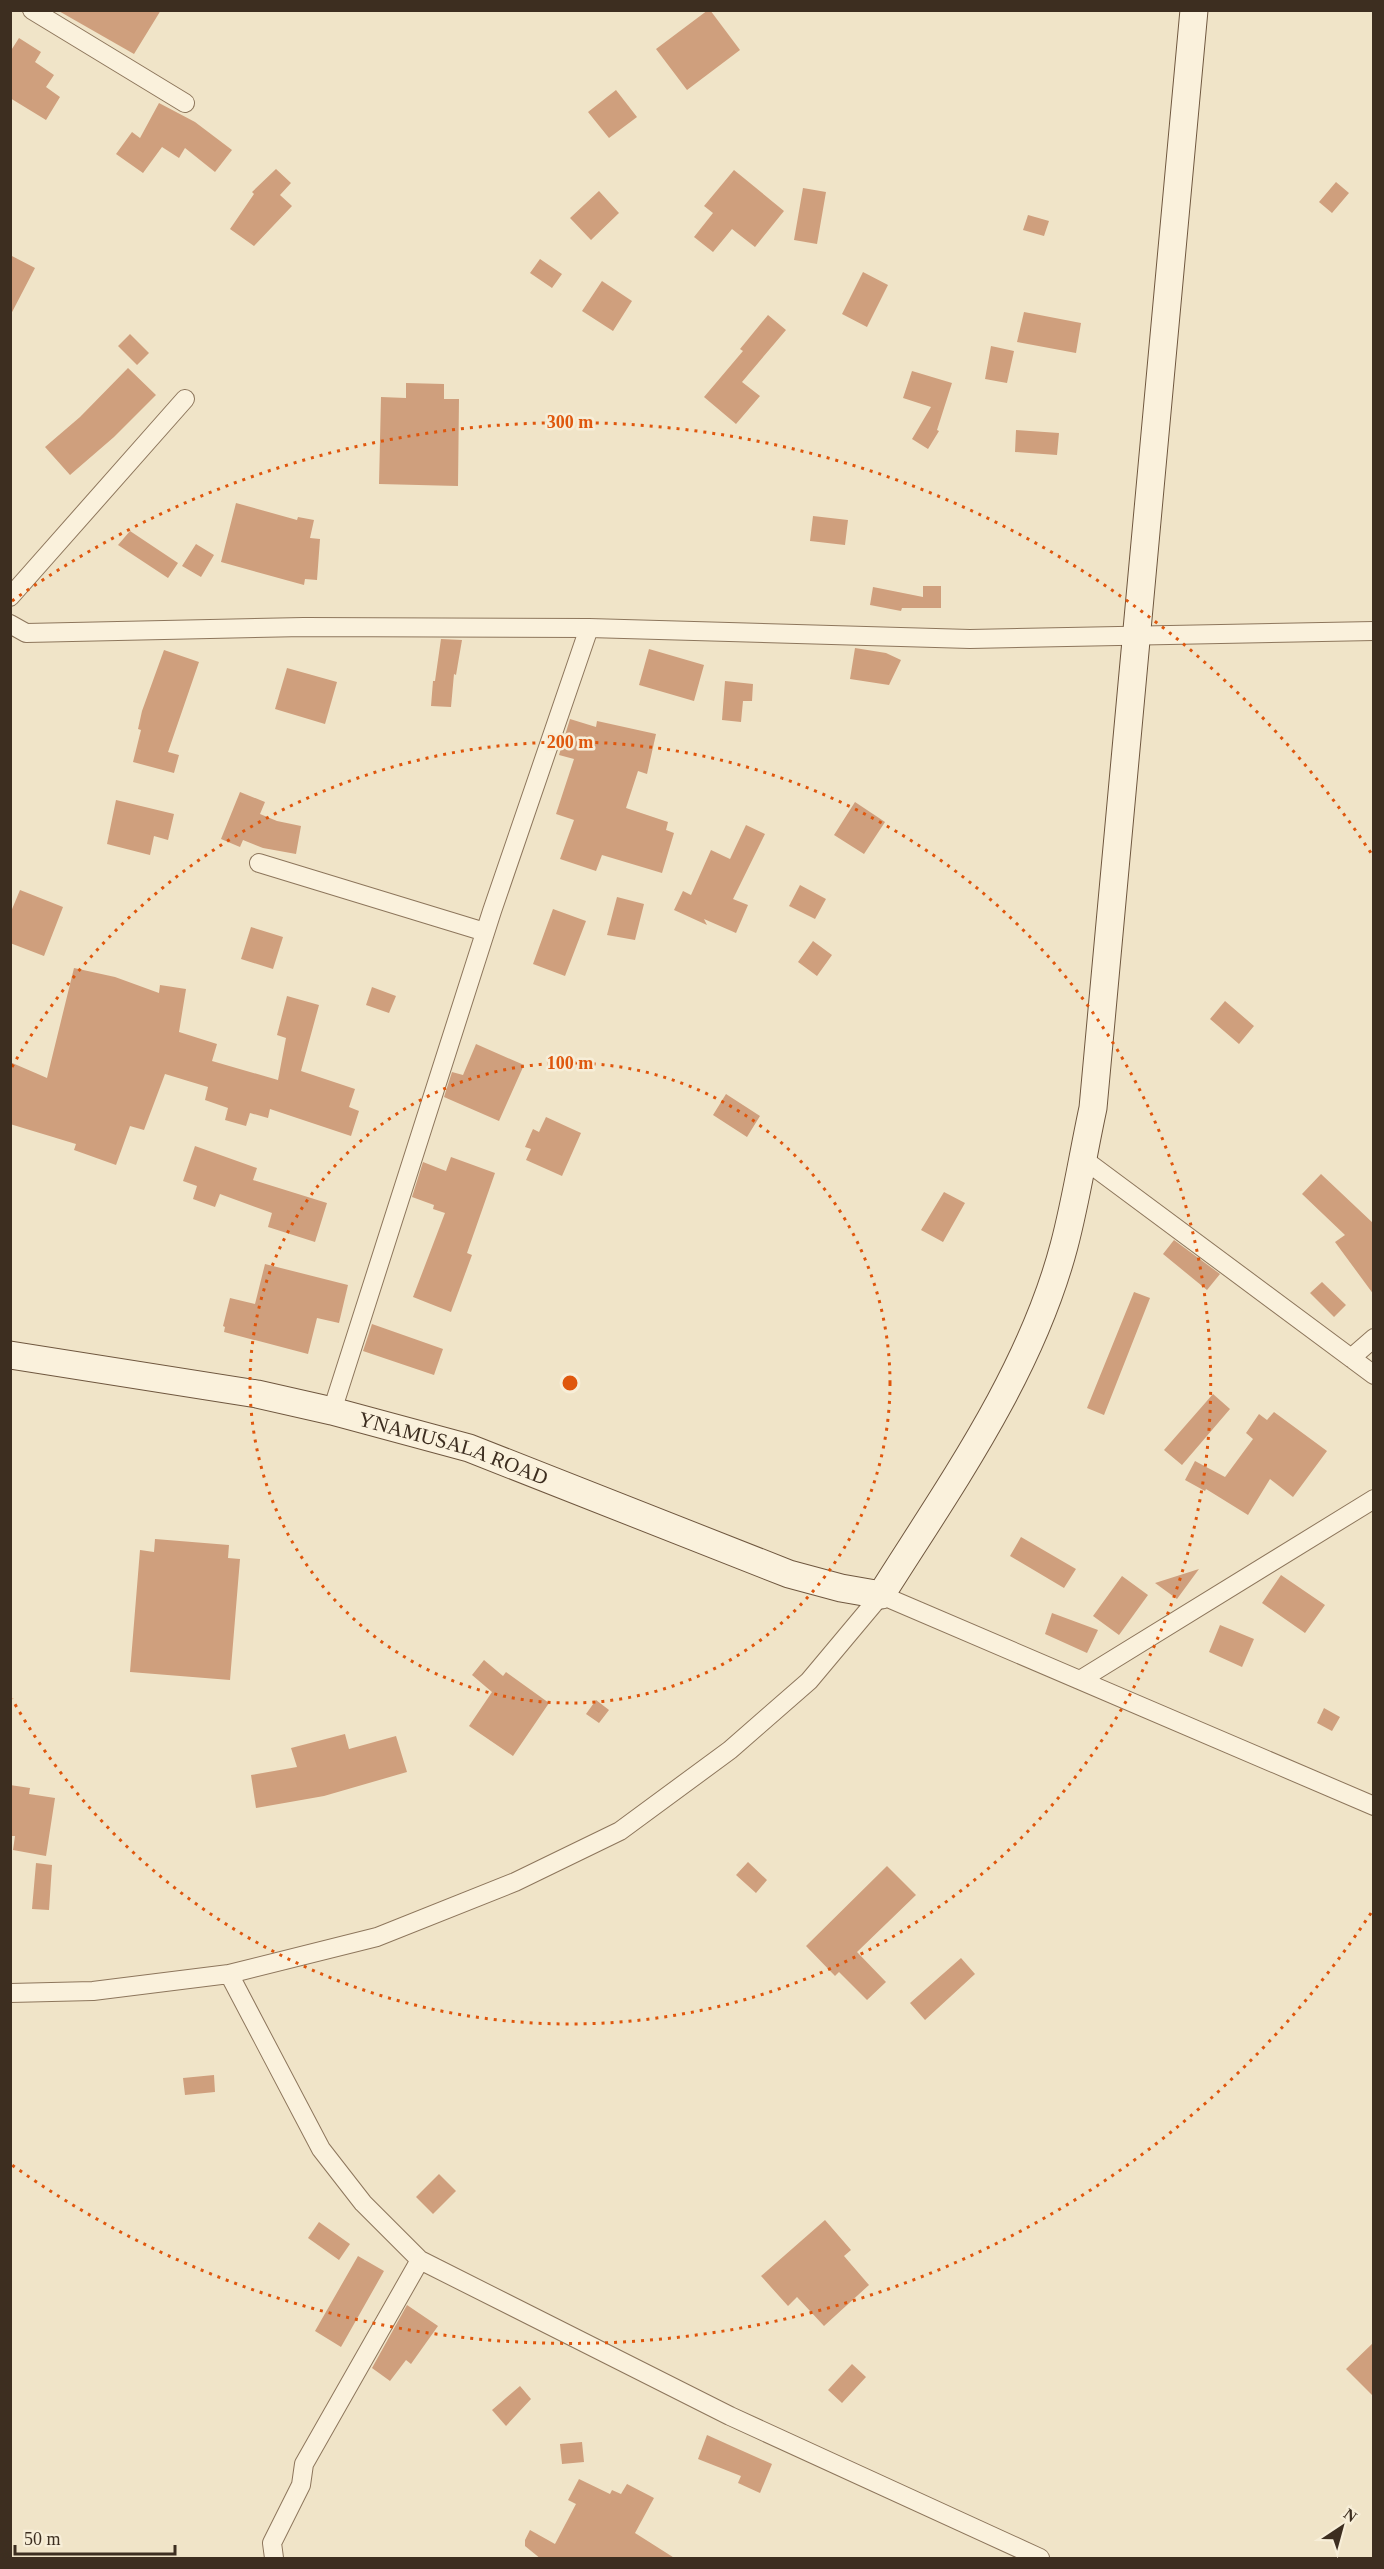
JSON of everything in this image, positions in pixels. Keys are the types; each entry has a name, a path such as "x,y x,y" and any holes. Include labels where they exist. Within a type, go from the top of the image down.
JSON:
{"main road":[{"path":"881,1595 995,1414 1036,1325 1064,1246 1093,1108 1194,10"},
{"name":"YNAMUSALA ROAD","path":"10,1355 257,1394 332,1411 469,1448 789,1574 841,1588 881,1595"}],"street":[{"path":"32,10 185,103"},
{"path":"10,597 185,399"},
{"path":"10,624 26,633 304,627 590,628 970,639 1374,631"},
{"path":"332,1411 485,932 590,628"},
{"path":"259,863 485,932"},
{"path":"1082,1158 1374,1375"},
{"path":"1351,1358 1374,1338"},
{"path":"1080,1680 1374,1499"},
{"path":"10,1993 93,1991 229,1974 377,1938 515,1882 620,1831 730,1749 809,1681 881,1595 1374,1806"},
{"path":"229,1974 321,2149 363,2203 420,2260 730,2416 1040,2559"},
{"path":"274,2559 272,2543 301,2485 304,2464 420,2260"}],"building":[{"path":"57,10 161,10 134,54"},
{"path":"708,10 740,50 687,90 656,49"},
{"path":"19,38 41,52 35,62 54,75 46,87 60,97 46,120 10,98 10,52"},
{"path":"616,90 637,117 609,138 588,112"},
{"path":"159,103 195,122 232,150 215,172 185,148 179,158 162,147 143,173 116,154 132,132 140,138"},
{"path":"276,169 291,183 280,195 292,206 254,246 230,229 254,194 252,192"},
{"path":"734,170 784,211 755,247 732,229 713,252 694,237 713,213 704,206"},
{"path":"1336,182 1349,193 1332,213 1319,202"},
{"path":"803,188 826,192 817,244 794,240"},
{"path":"599,191 619,213 591,240 570,218"},
{"path":"1028,215 1049,221 1044,236 1023,230"},
{"path":"10,255 35,268 10,316"},
{"path":"540,259 562,274 552,288 530,273"},
{"path":"863,272 888,285 867,327 842,314"},
{"path":"602,281 632,301 613,331 582,311"},
{"path":"1024,312 1081,323 1076,353 1017,342"},
{"path":"768,315 786,330 742,382 760,396 736,424 704,397 743,351 740,349"},
{"path":"130,334 149,353 137,365 118,346"},
{"path":"991,346 1014,351 1007,383 985,379"},
{"path":"128,368 156,395 114,437 70,475 45,447 80,417"},
{"path":"912,371 952,383 937,430 939,431 928,449 912,439 931,407 903,398"},
{"path":"406,383 444,384 444,399 459,399 458,486 379,484 381,397 406,398"},
{"path":"1016,430 1059,433 1057,455 1015,452"},
{"path":"236,503 297,520 298,517 314,520 310,538 320,539 317,580 305,579 304,585 221,562"},
{"path":"813,516 848,520 845,545 810,541"},
{"path":"130,531 178,563 168,578 118,545"},
{"path":"196,544 214,555 201,577 182,566"},
{"path":"923,586 941,586 941,608 902,608 901,611 870,605 873,587 923,597"},
{"path":"441,639 462,640 456,675 454,674 451,707 431,706"},
{"path":"855,648 886,653 901,660 889,685 850,679"},
{"path":"649,649 704,665 694,701 639,685"},
{"path":"164,650 199,662 168,752 179,755 174,773 133,762 141,730 138,729 142,711"},
{"path":"287,668 337,682 325,724 275,709"},
{"path":"725,681 753,684 752,701 743,701 741,722 722,720"},
{"path":"570,719 596,727 597,721 656,734 647,774 638,771 626,808 668,822 666,830 674,833 662,873 602,855 596,871 560,859 574,820 556,814 574,759 559,755"},
{"path":"240,792 265,802 260,814 277,821 301,826 296,854 263,848 243,840 240,847 221,839"},
{"path":"116,800 174,814 168,840 154,836 150,855 107,844"},
{"path":"855,802 885,822 864,854 834,835"},
{"path":"746,825 765,834 733,899 748,905 736,933 704,919 707,925 674,910 683,891 691,895 711,850 730,859"},
{"path":"800,885 826,899 815,919 789,906"},
{"path":"20,890 63,907 44,956 10,943 10,914"},
{"path":"617,897 644,904 635,940 607,935"},
{"path":"553,909 586,921 565,976 533,964"},
{"path":"251,927 283,937 273,969 241,959"},
{"path":"813,941 832,955 817,976 798,962"},
{"path":"74,968 115,977 159,993 160,985 186,989 179,1032 217,1044 212,1061 278,1080 286,1038 277,1035 287,996 319,1005 301,1071 355,1089 349,1107 359,1111 351,1136 270,1109 268,1118 250,1113 246,1126 225,1120 228,1108 205,1100 208,1087 165,1074 144,1130 130,1126 116,1165 74,1150 76,1144 10,1124 10,1062 47,1078"},
{"path":"372,987 396,996 389,1013 366,1005"},
{"path":"1225,1001 1254,1026 1239,1044 1210,1019"},
{"path":"476,1044 524,1065 499,1121 444,1097 452,1072 463,1075"},
{"path":"726,1094 760,1116 747,1137 713,1115"},
{"path":"546,1117 581,1133 562,1176 526,1160 531,1149 525,1147 533,1129 539,1132"},
{"path":"195,1146 257,1168 253,1180 327,1203 315,1242 268,1227 272,1213 220,1194 215,1207 193,1199 197,1186 183,1181"},
{"path":"451,1157 495,1173 467,1253 472,1255 451,1312 413,1297 445,1213 433,1209 434,1205 412,1197 423,1162 446,1171"},
{"path":"1321,1174 1374,1224 1374,1295 1335,1242 1345,1235 1302,1194"},
{"path":"944,1192 965,1203 943,1242 921,1230"},
{"path":"1174,1240 1220,1274 1207,1290 1163,1254"},
{"path":"265,1264 348,1285 339,1323 317,1318 308,1354 224,1332 225,1327 223,1326 230,1298 255,1304"},
{"path":"1322,1282 1346,1305 1334,1317 1310,1293"},
{"path":"1134,1292 1150,1298 1104,1415 1087,1408"},
{"path":"372,1324 443,1349 434,1375 363,1351"},
{"path":"1213,1394 1230,1409 1182,1465 1164,1450"},
{"path":"1274,1412 1327,1451 1293,1497 1270,1479 1248,1515 1206,1489 1205,1491 1185,1480 1195,1461 1225,1477 1253,1439 1246,1433 1259,1414 1267,1420"},
{"path":"1021,1537 1076,1569 1064,1588 1010,1556"},
{"path":"155,1539 229,1545 228,1558 240,1559 230,1680 130,1672 140,1550 154,1552"},
{"path":"1199,1569 1177,1599 1155,1583"},
{"path":"1281,1575 1325,1605 1305,1633 1262,1603"},
{"path":"1122,1576 1148,1595 1119,1635 1093,1616"},
{"path":"1052,1613 1098,1630 1087,1653 1045,1634"},
{"path":"1220,1625 1254,1639 1242,1667 1209,1652"},
{"path":"484,1660 503,1676 506,1672 549,1703 513,1756 469,1726 492,1692 472,1675"},
{"path":"596,1700 609,1710 599,1723 586,1714"},
{"path":"1324,1708 1340,1717 1332,1731 1317,1723"},
{"path":"345,1734 349,1749 396,1736 407,1772 324,1796 256,1808 251,1775 297,1767 291,1748"},
{"path":"10,1785 30,1788 29,1794 55,1798 46,1856 13,1850 15,1836 10,1836"},
{"path":"748,1862 767,1880 756,1893 736,1875"},
{"path":"36,1863 52,1865 49,1910 32,1909"},
{"path":"887,1866 916,1895 857,1952 886,1982 867,2000 839,1972 835,1976 806,1946"},
{"path":"961,1958 975,1974 925,2020 910,2003"},
{"path":"214,2075 215,2092 185,2095 183,2078"},
{"path":"439,2174 456,2191 433,2214 416,2197"},
{"path":"825,2220 851,2250 844,2256 869,2285 824,2326 797,2297 788,2306 761,2276"},
{"path":"319,2222 350,2244 339,2260 308,2238"},
{"path":"358,2256 384,2271 341,2347 315,2331"},
{"path":"407,2305 438,2326 411,2364 406,2360 390,2381 372,2368"},
{"path":"1374,2342 1374,2397 1346,2369"},
{"path":"852,2364 866,2377 842,2403 828,2390"},
{"path":"520,2386 531,2399 506,2426 492,2410"},
{"path":"707,2435 772,2464 760,2493 738,2483 741,2476 698,2459"},
{"path":"582,2442 584,2462 562,2464 560,2444"},
{"path":"579,2479 610,2494 612,2490 621,2494 627,2484 654,2498 635,2533 676,2559 541,2559 525,2546 530,2530 555,2544 576,2504 568,2500"}]}
